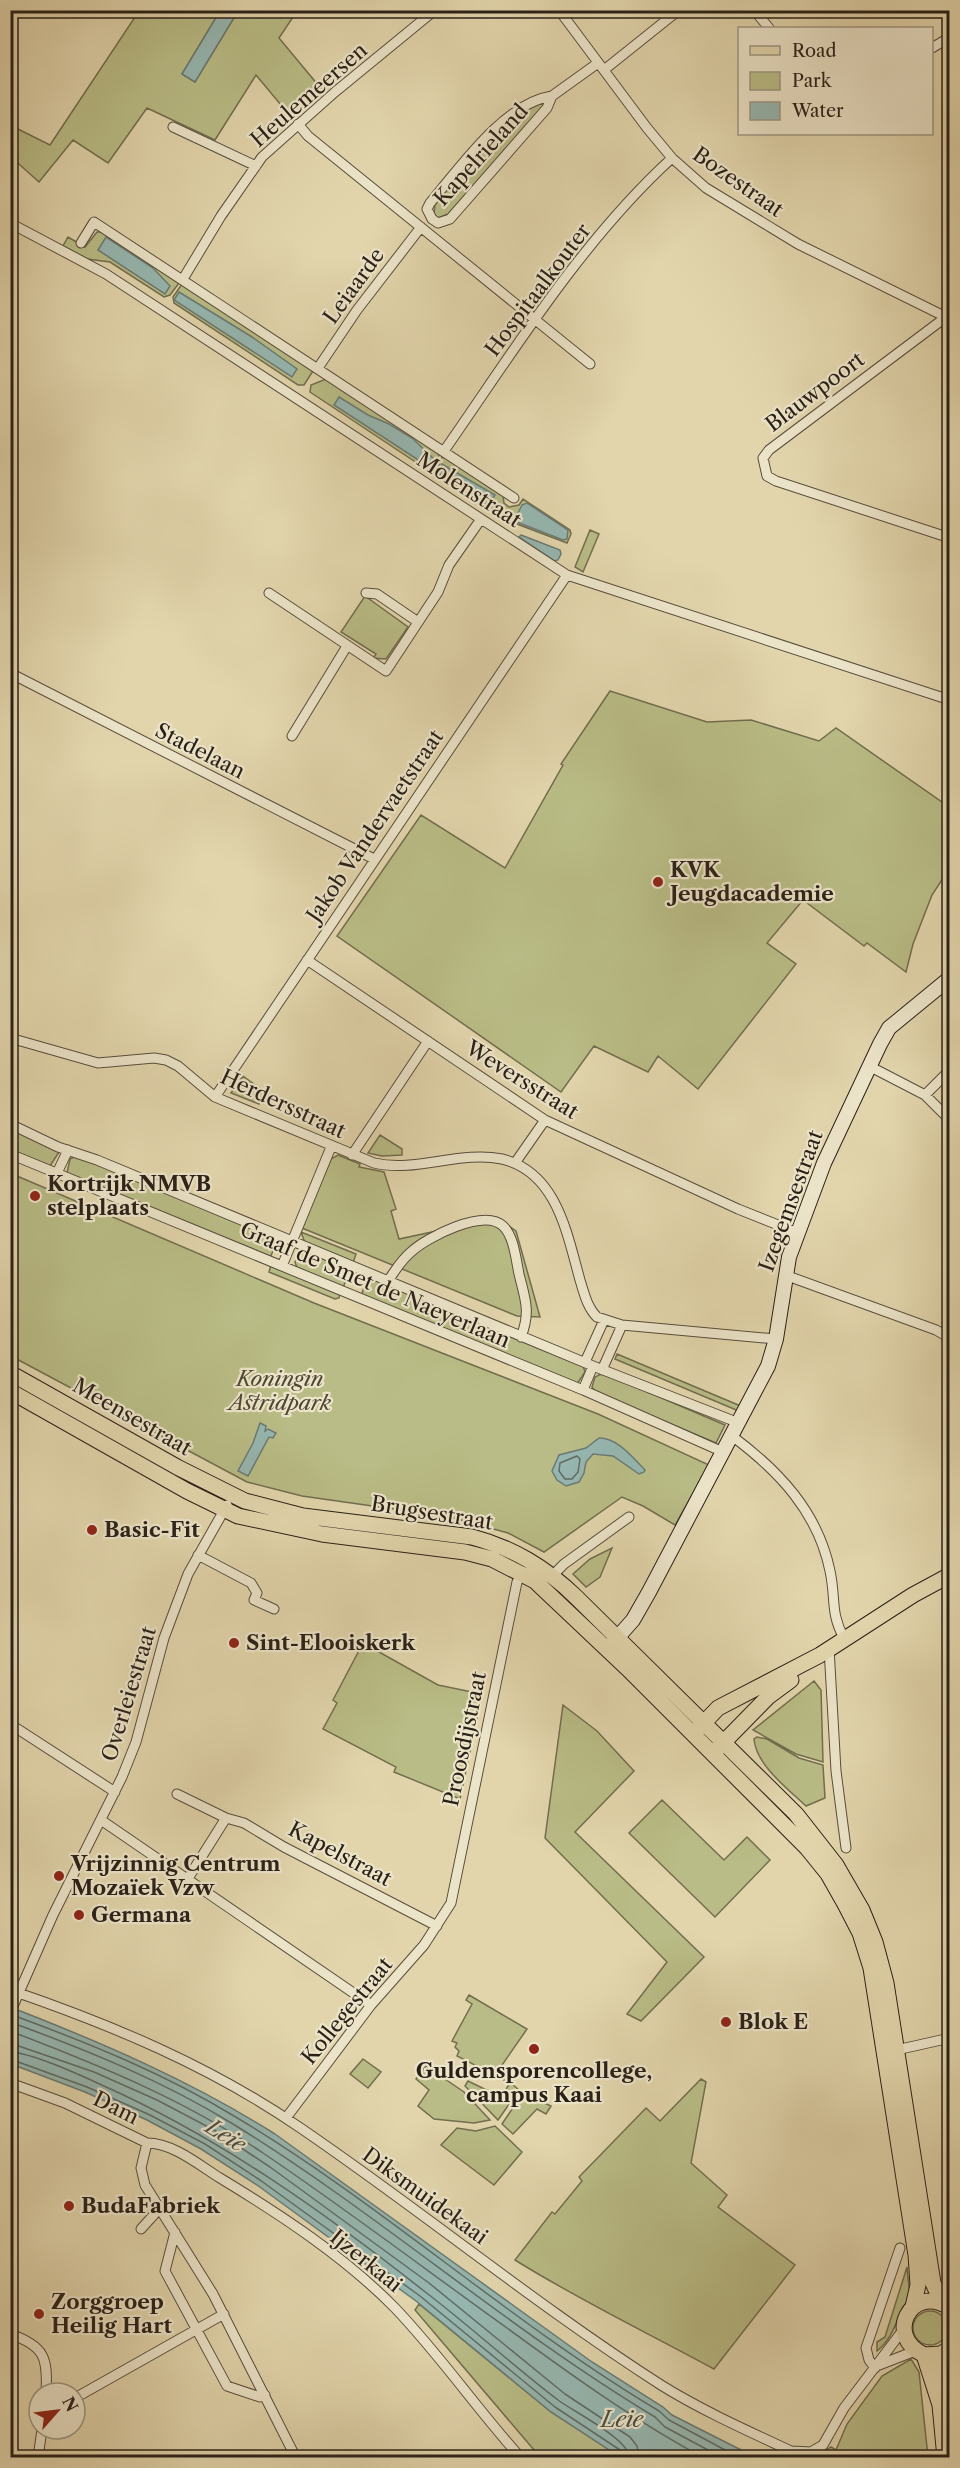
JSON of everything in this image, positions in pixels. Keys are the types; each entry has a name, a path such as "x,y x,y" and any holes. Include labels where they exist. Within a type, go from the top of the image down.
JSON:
{"main road":[{"name":"Meensestraat","path":"10,1373 233,1496"},
{"name":"Meensestraat","path":"10,1391 224,1510"},
{"name":"Brugsestraat","path":"233,1496 303,1516 472,1537 493,1543 531,1560 553,1575 617,1637 698,1729"},
{"name":"Brugsestraat","path":"224,1510 251,1520 322,1534 465,1552 492,1559 543,1587 606,1650 698,1729"},
{"path":"940,2405 920,2353 907,2342 904,2330 904,2321 914,2307 918,2285 916,2255 892,2051 877,1949 864,1915 846,1882 796,1814 698,1729 718,1708 825,1651 913,1594 950,1575"},
{"path":"718,1748 768,1697 809,1667 825,1651"},
{"path":"892,2051 933,2283 946,2306"},
{"path":"914,2307 927,2301 946,2306"},
{"path":"920,2353 945,2351 940,2405 945,2455"}],"street":[{"name":"Heulemeersen","path":"183,279 221,216 256,166 298,124 435,10"},
{"name":"Bozestraat","path":"560,10 672,158 706,188 780,233 948,318"},
{"name":"Kapelrieland","path":"552,96 547,108 450,219 438,223 432,219 428,209 430,203 487,136 533,102 552,96 601,66 679,10"},
{"path":"754,10 768,27"},
{"path":"933,47 950,36"},
{"path":"298,124 308,136 590,364"},
{"path":"173,127 256,166"},
{"name":"Hospitaalkouter","path":"444,452 536,319 634,193 672,158"},
{"name":"Molenstraat","path":"81,243 94,222 514,498"},
{"name":"Molenstraat","path":"10,223 106,274 567,575 950,700"},
{"name":"Leiaarde","path":"318,368 357,310 421,227"},
{"name":"Blauwpoort","path":"948,318 769,450 763,458 767,476 776,481 950,538"},
{"path":"269,593 386,671 438,592 449,565 481,519"},
{"name":"Jakob Vandervaetstraat","path":"215,1097 567,575"},
{"path":"366,592 377,594 418,622"},
{"path":"292,736 347,646"},
{"name":"Stadelaan","path":"10,673 374,859"},
{"name":"Weversstraat","path":"308,960 545,1120 738,1209 798,1233"},
{"name":"Izegemsestraat","path":"606,1650 633,1620 761,1383 776,1339 784,1275 798,1233 824,1163 869,1066 889,1028 950,978"},
{"name":"Herdersstraat","path":"10,1038 98,1063 154,1058 166,1060 178,1066 215,1097 331,1147 378,1164 484,1157 515,1163 531,1172 553,1198 561,1215 586,1301 591,1311 604,1320"},
{"path":"352,1155 428,1041"},
{"path":"869,1066 925,1095 950,1120"},
{"path":"925,1095 950,1070"},
{"path":"515,1163 545,1120"},
{"name":"Graaf de Smet de Naeyerlaan","path":"10,1124 522,1337 739,1423"},
{"path":"282,1266 331,1147"},
{"path":"57,1173 68,1150"},
{"name":"Graaf de Smet de Naeyerlaan","path":"10,1154 583,1390 723,1452"},
{"name":"Graaf de Smet de Naeyerlaan","path":"388,1281 411,1252 434,1236 485,1219 495,1221 508,1232 526,1301 528,1314 522,1337"},
{"path":"784,1275 936,1330 950,1338"},
{"path":"583,1390 593,1366 604,1320 622,1325 776,1339"},
{"path":"593,1366 622,1325"},
{"path":"732,1436 768,1462 805,1510 830,1569 835,1621 844,1638"},
{"name":"Overleiestraat","path":"10,2013 15,1995 53,1915 115,1792 136,1742 164,1638 198,1555 233,1496"},
{"path":"543,1587 553,1575 629,1517"},
{"path":"198,1555 251,1583 256,1590 254,1600 274,1609"},
{"name":"Proosdijstraat","path":"437,1926 450,1903 517,1582 524,1575 531,1560"},
{"path":"825,1651 841,1826 846,1848"},
{"path":"10,1724 115,1792"},
{"name":"Kapelstraat","path":"177,1794 226,1818 244,1823 284,1847 437,1926"},
{"path":"187,1880 226,1818"},
{"path":"101,1820 371,2005"},
{"name":"Kollegestraat","path":"286,2118 371,2005 437,1926"},
{"name":"Diksmuidekaai","path":"15,1995 153,2044 241,2091 286,2118 480,2259 662,2386 797,2453 817,2449 829,2436 844,2408 874,2368"},
{"path":"892,2051 950,2038"},
{"name":"Dam","path":"10,2083 65,2103 147,2143 141,2168 145,2185 224,2314 296,2457"},
{"name":"Ijzerkaai","path":"147,2143 165,2146 230,2184 360,2276 407,2322 521,2457"},
{"path":"141,2229 159,2208"},
{"path":"175,2232 165,2271 227,2386 260,2397 265,2395"},
{"path":"874,2368 866,2348 900,2248"},
{"path":"87,2391 224,2314"},
{"path":"874,2368 904,2330"},
{"path":"10,2334 27,2340 42,2352 47,2367 46,2381"},
{"path":"874,2368 886,2361 920,2353"},
{"path":"38,2457 40,2441"}],"green space":[{"path":"139,11 220,11 182,74 195,82 238,11 297,11 279,38 323,91 291,117 256,75 215,140 147,108 108,163 73,140 39,182 11,157 10,125 50,145"},
{"path":"542,103 543,106 448,214 438,218 434,214 435,205 482,147 510,121"},
{"path":"97,232 101,232 179,283 170,295 164,297 110,262 87,259 63,246 68,237 85,247"},
{"path":"182,284 313,371 304,385 298,385 174,303 173,297"},
{"path":"326,379 440,454 431,467 426,469 310,392 311,385"},
{"path":"443,456 503,496 504,503 509,507 519,505 523,499 570,530 571,534 567,543 501,518 435,475 434,469"},
{"path":"590,530 599,534 583,572 575,567"},
{"path":"365,596 408,627 386,659 373,658 376,654 341,632"},
{"name":"KVK Jeugdacademie","path":"610,691 707,722 751,720 819,741 836,728 949,807 949,869 932,895 913,944 906,972 867,943 864,946 803,900 767,943 796,964 698,1089 658,1056 648,1072 594,1046 561,1092 337,936 421,815 505,868 563,765 561,764"},
{"path":"243,1076 266,1093 259,1104 231,1093"},
{"path":"10,1128 59,1152 50,1166 11,1150"},
{"path":"380,1135 402,1149 402,1155 382,1156 368,1153"},
{"path":"338,1155 360,1164 359,1167 384,1172 396,1209 391,1211 399,1239 483,1221 506,1224 516,1231 540,1317 517,1316 302,1228 331,1159"},
{"path":"76,1156 278,1239 270,1258 67,1173 70,1159"},
{"name":"Koningin Astridpark","path":"10,1173 314,1303 598,1414 709,1465 675,1525 643,1506 622,1497 544,1552 508,1533 450,1517 302,1496 247,1482 11,1356"},
{"path":"301,1232 356,1254 353,1263 305,1243"},
{"path":"303,1251 350,1269 343,1288 297,1268 295,1262 299,1253"},
{"path":"271,1265 340,1294 339,1298 335,1299 269,1272"},
{"path":"368,1276 583,1366 585,1372 577,1384 361,1296"},
{"path":"617,1354 743,1407 741,1412 615,1359"},
{"path":"603,1373 725,1425 716,1443 595,1392 592,1387 595,1377"},
{"path":"612,1548 600,1577 586,1587 573,1574 590,1559"},
{"path":"363,1643 438,1685 482,1694 460,1799 394,1772 396,1767 323,1729 337,1703 333,1700"},
{"path":"814,1681 821,1690 823,1762 796,1754 753,1730"},
{"path":"563,1705 597,1731 634,1771 575,1832 704,1957 641,2021 627,2014 667,1962 545,1838"},
{"path":"757,1737 767,1739 799,1758 823,1765 825,1798 806,1806 782,1784 760,1758 754,1739"},
{"path":"662,1800 724,1860 747,1837 770,1860 715,1917 629,1833"},
{"path":"469,1995 527,2029 500,2068 516,2078 511,2083 519,2090 498,2120 465,2086 468,2081 501,2097 510,2083 457,2056 459,2051 455,2047 457,2043 452,2041 472,2004 466,2000"},
{"path":"363,2059 381,2072 368,2088 350,2074"},
{"path":"426,2066 464,2092 490,2120 474,2123 434,2119 418,2106 429,2090 416,2079"},
{"path":"701,2079 706,2082 691,2163 727,2195 718,2207 795,2265 714,2369 589,2303 515,2260 552,2212 555,2214 582,2181 579,2177 646,2108 660,2121"},
{"path":"523,2093 551,2106 546,2114 537,2109 513,2134 502,2124"},
{"path":"495,2126 522,2152 494,2185 441,2145 457,2128 476,2131"},
{"path":"907,2267 910,2297 892,2332 877,2351 877,2342 885,2337"},
{"path":"419,2304 551,2412 621,2457 540,2457 415,2310"},
{"path":"930,2311 942,2316 947,2328 942,2340 930,2345 918,2340 913,2328 918,2316"},
{"path":"911,2359 919,2372 928,2457 816,2457 831,2447 836,2450 847,2424 882,2376"}],"water":[{"path":"220,11 238,11 195,82 182,74"},
{"path":"106,237 153,268 170,286 165,294 98,250"},
{"path":"179,292 252,337 297,369 292,377 174,300"},
{"path":"339,397 412,438 434,459 429,467 334,405"},
{"path":"440,463 495,495 488,506 435,471"},
{"path":"527,503 568,530 567,539 563,540 514,521 522,505"},
{"path":"521,535 560,550 558,560 555,561 519,537"},
{"path":"260,1423 266,1426 265,1431 268,1429 276,1433 273,1438 269,1437 248,1476 238,1471 253,1443"},
{"path":"599,1438 612,1441 630,1454 645,1470 644,1472 639,1474 613,1456 593,1454 586,1462 579,1482 566,1486 557,1480 552,1471 559,1455 586,1448"},
{"name":"Leie","path":"10,2007 146,2064 211,2097 275,2134 592,2362 672,2415 755,2457 621,2458 551,2412 416,2301 257,2185 201,2149 147,2120 85,2092 11,2064"}],"place":[{"name":"KVK Jeugdacademie","path":"658,882"},
{"name":"Kortrijk NMVB stelplaats","path":"35,1196"},
{"name":"Basic-Fit","path":"92,1530"},
{"name":"Sint-Elooiskerk","path":"234,1643"},
{"name":"Vrijzinnig Centrum Mozaïek Vzw","path":"59,1876"},
{"name":"Germana","path":"79,1915"},
{"name":"Blok E","path":"726,2022"},
{"name":"Guldensporencollege, campus Kaai","path":"534,2049"},
{"name":"BudaFabriek","path":"69,2206"},
{"name":"Zorggroep Heilig Hart","path":"39,2314"}]}
